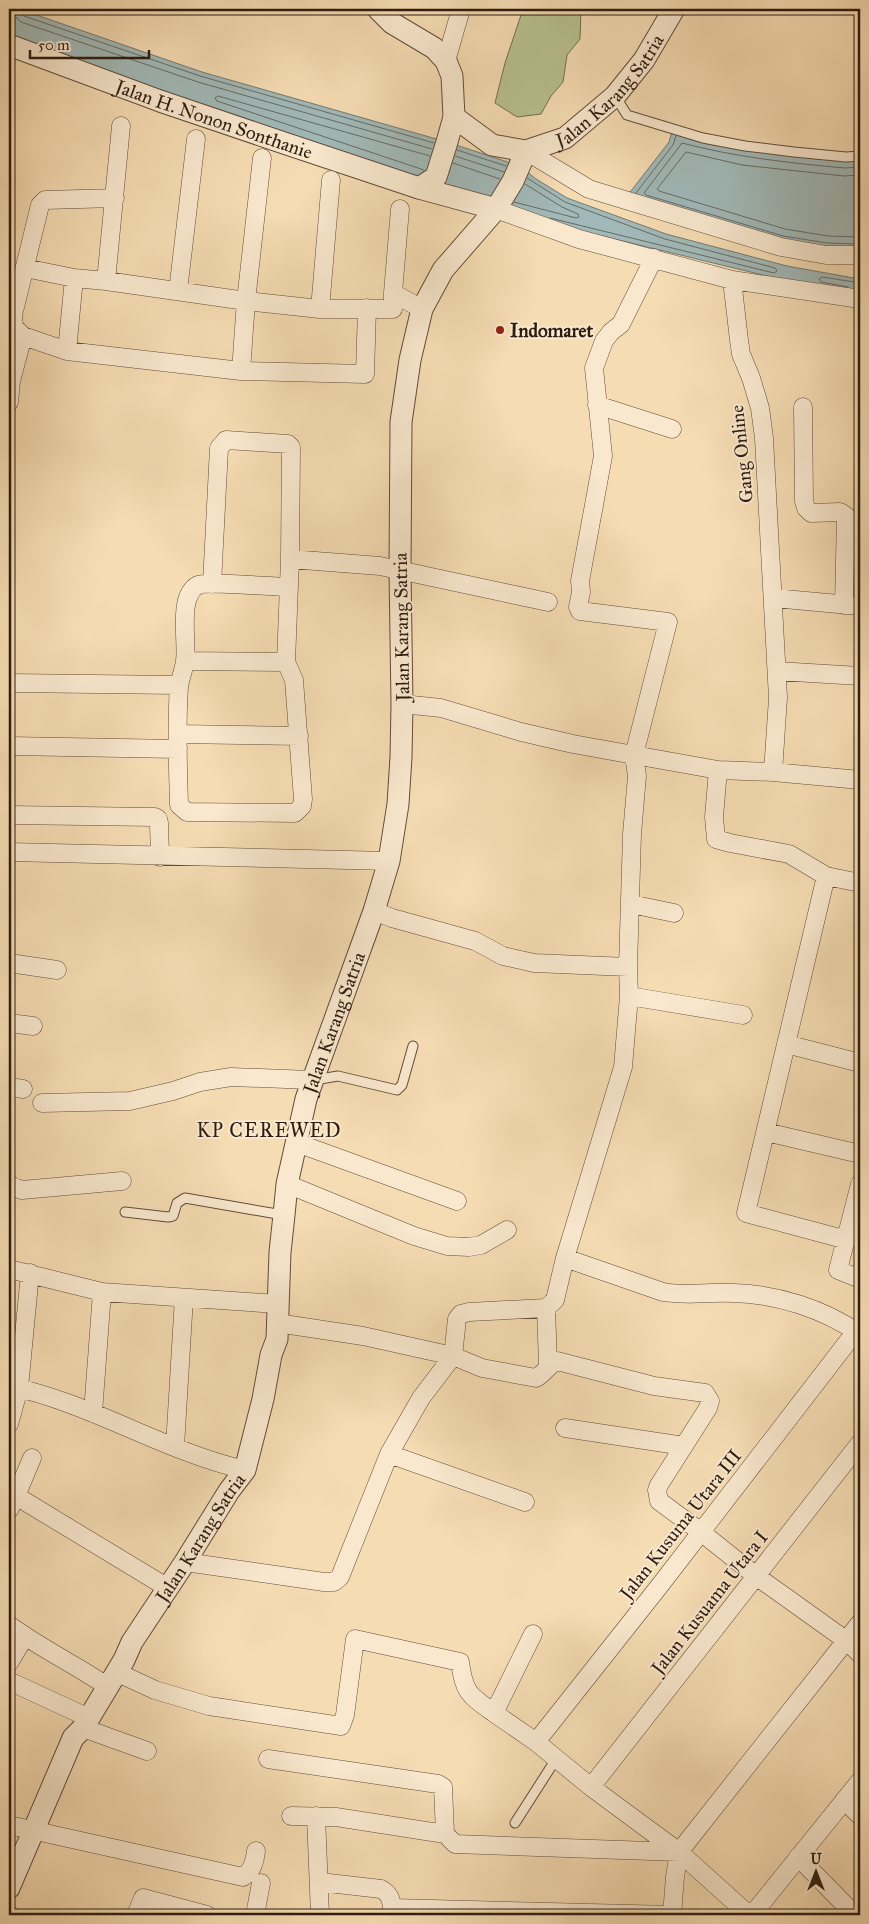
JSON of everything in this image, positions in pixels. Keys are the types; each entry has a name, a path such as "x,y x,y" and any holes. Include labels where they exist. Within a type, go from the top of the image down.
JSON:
{"street":[{"path":"378,9 392,23 434,48 446,61 452,76 454,117 447,142 428,183"},
{"path":"446,61 461,9"},
{"name":"Jalan Karang Satria","path":"9,1888 73,1738 86,1723 124,1660 132,1642 229,1491 245,1470 263,1400 271,1355 277,1339 284,1215 288,1184 311,1080 374,911 389,861 398,804 402,704 400,571 401,422 406,384 422,309 442,270 496,209 513,181 526,151 565,138 615,96 644,60 674,9"},
{"name":"Jalan H. Nonon Sonthanie","path":"9,46 160,101 428,183 496,209"},
{"path":"454,117 492,145 526,151 590,189 781,247 826,254 860,255"},
{"path":"106,281 121,126"},
{"path":"178,291 196,139"},
{"path":"242,370 246,301 262,158"},
{"path":"320,309 331,180"},
{"path":"115,198 52,200 41,203 11,315 14,327 23,336 66,351 242,370 365,374 367,308"},
{"path":"25,268 74,278 246,301 320,309 393,309 400,209"},
{"path":"496,209 579,239 732,280 860,302"},
{"path":"185,1562 334,1582 340,1577 389,1454 421,1398 453,1356 457,1319 461,1314 469,1312 546,1308 555,1300 565,1258 623,1067 629,996 628,966 632,834 637,776 634,755 668,622 580,611 578,607 581,592 580,581 602,456 594,368 599,352 611,332 621,324 654,258"},
{"path":"66,351 74,278"},
{"name":"Gang Online","path":"732,280 741,354 755,388 763,430 777,671 778,719 773,772"},
{"path":"393,293 422,309"},
{"path":"9,402 10,381 23,336"},
{"path":"597,405 672,428"},
{"path":"774,598 852,606 846,516 840,512 812,513 806,508 804,501 803,407"},
{"path":"212,584 220,448 226,440 283,443 291,447 290,559 289,587 286,662 294,680 302,806 294,813 186,812 179,805 178,742 179,685 186,661 186,606 189,593 199,585 212,584 289,587"},
{"path":"290,559 380,566 548,602"},
{"path":"186,661 286,662"},
{"path":"777,671 860,676"},
{"path":"9,683 179,685"},
{"path":"402,704 441,708 521,732 718,770 773,772 860,780"},
{"path":"9,746 178,742 299,736"},
{"path":"718,770 714,817 716,839 730,844 789,854 826,876 860,883"},
{"path":"9,815 155,817 159,823 160,857"},
{"path":"9,852 389,861"},
{"path":"826,876 746,1213 846,1240"},
{"path":"630,904 674,913"},
{"path":"374,911 392,918 475,941 503,956 534,963 628,966"},
{"path":"9,963 57,970"},
{"path":"629,996 743,1015"},
{"path":"9,1023 32,1026"},
{"path":"786,1044 860,1063"},
{"path":"42,1103 130,1101 173,1091 200,1082 231,1077 311,1080"},
{"path":"766,1132 860,1154"},
{"path":"297,1143 457,1201"},
{"path":"9,1183 11,1186 22,1190 122,1181"},
{"path":"288,1184 414,1236 448,1246 470,1247 482,1245 507,1230"},
{"path":"860,1184 838,1270 860,1278"},
{"path":"565,1258 677,1295 735,1293 790,1302 824,1313 858,1333"},
{"path":"9,1269 102,1292 184,1298 278,1314 362,1336 453,1356 482,1368 536,1378 543,1374 548,1365 546,1308"},
{"path":"9,1424 30,1273"},
{"path":"93,1413 102,1292"},
{"path":"175,1446 184,1298"},
{"name":"Jalan Kusuma Utara III","path":"536,1742 858,1333"},
{"path":"548,1365 557,1360 654,1386 705,1394 710,1400 708,1408 659,1485 658,1501 701,1532 756,1576 847,1641 860,1654"},
{"path":"14,1387 50,1396 227,1466 245,1470"},
{"path":"565,1428 684,1446"},
{"name":"Jalan Kusuama Utara I","path":"590,1787 860,1443"},
{"path":"389,1454 525,1502"},
{"path":"32,1458 12,1503 168,1588"},
{"path":"320,1882 381,1889 387,1892 390,1897 392,1912 672,1915 679,1852 860,1623"},
{"path":"9,1625 81,1668 112,1679 209,1706 341,1726 345,1715 355,1639 460,1662 462,1682 471,1697 536,1742 590,1787 679,1852 751,1915 860,1781"},
{"path":"494,1713 533,1634"},
{"path":"9,1663 25,1636"},
{"path":"9,1681 86,1723 146,1751"},
{"path":"268,1759 438,1784 443,1788 445,1834 455,1844 679,1852"},
{"path":"844,1800 860,1816"},
{"path":"291,1816 336,1817 445,1834"},
{"path":"316,1816 320,1915"},
{"path":"9,1825 243,1877 251,1869 256,1851"},
{"path":"798,1858 855,1915"},
{"path":"255,1915 260,1883"},
{"path":"136,1915 143,1898 207,1915"}],"lane":[{"path":"615,96 627,115 703,138 745,146 794,152 846,157 860,156"},
{"path":"311,1080 338,1076 397,1090 402,1085 413,1046"},
{"path":"125,1212 173,1216 177,1203 185,1198 284,1215"},
{"path":"515,1823 556,1759"}],"green space":[{"path":"523,9 581,9 580,39 567,55 563,82 551,96 541,114 517,117 495,103 505,63"}],"water":[{"path":"9,9 19,9 202,72 447,142 520,166 536,179 567,198 666,234 787,266 854,278 860,277 860,293 775,278 586,232 9,45"},
{"path":"673,128 703,138 860,156 860,255 826,255 624,200 669,142"}],"place":[{"name":"Indomaret","path":"500,330"}],"district":[{"name":"KP CEREWED","path":"269,1130"}]}
